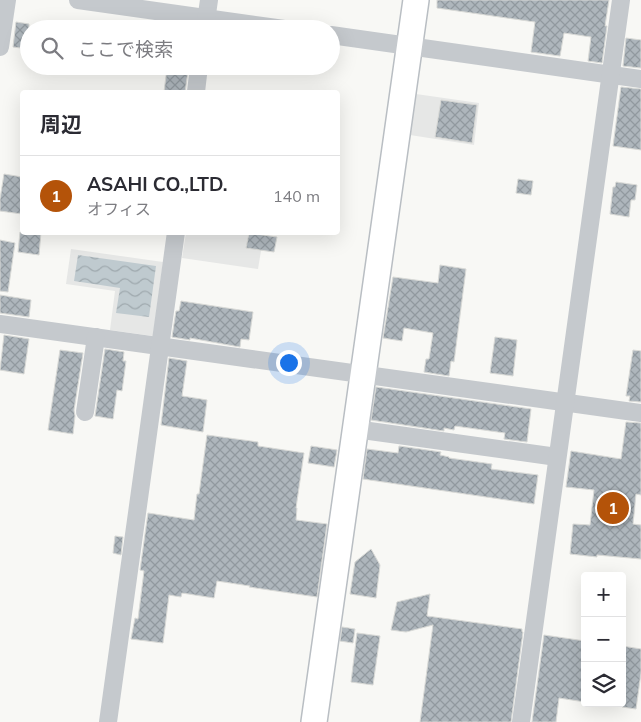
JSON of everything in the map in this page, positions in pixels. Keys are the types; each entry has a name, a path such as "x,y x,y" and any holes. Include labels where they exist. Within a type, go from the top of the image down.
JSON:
{"street":[{"path":"0,48 7,0"},
{"path":"78,0 189,20"},
{"path":"206,20 209,0"},
{"path":"314,722 416,0"},
{"path":"521,722 621,0"},
{"path":"340,36 641,78"},
{"path":"196,90 199,75"},
{"path":"108,722 176,235"},
{"path":"0,324 641,412"},
{"path":"85,412 96,337"},
{"path":"355,429 558,457"}],"shaded area":[{"path":"416,94 479,103 474,145 410,135"},
{"path":"186,235 264,235 258,269 182,258"},
{"path":"71,249 163,262 153,336 110,330 115,291 66,284"}],"water":[{"path":"78,255 156,266 149,317 116,313 120,288 74,281"}],"building":[{"path":"437,0 609,0 602,63 588,61 591,37 564,33 560,56 531,52 535,22 437,8"},
{"path":"16,22 20,23 20,48 13,47"},
{"path":"626,38 641,40 641,68 623,66"},
{"path":"166,75 187,75 185,90 164,90"},
{"path":"621,87 641,89 641,150 613,146"},
{"path":"441,100 477,105 472,143 435,137"},
{"path":"4,174 20,177 20,214 0,211"},
{"path":"518,179 533,181 531,195 516,193"},
{"path":"616,182 637,185 635,200 631,200 629,217 610,214 613,187 615,187"},
{"path":"20,232 20,235 41,235 39,255 18,252"},
{"path":"249,235 277,237 274,252 246,248"},
{"path":"0,240 15,243 8,292 0,291"},
{"path":"440,265 466,269 454,362 451,361 449,376 424,372 426,359 429,359 433,333 404,328 402,341 383,338 393,277 438,283"},
{"path":"0,295 31,300 29,317 0,313"},
{"path":"181,301 253,312 249,340 241,339 240,347 190,338 190,340 172,337 176,311 179,311"},
{"path":"4,335 29,339 24,374 0,370"},
{"path":"495,337 517,340 513,376 490,373"},
{"path":"105,349 124,352 123,361 126,361 122,391 117,390 113,419 95,416"},
{"path":"60,350 83,353 74,410 73,434 48,430"},
{"path":"633,350 641,351 641,402 629,401 630,396 626,396"},
{"path":"169,358 187,361 182,396 207,400 203,432 161,425"},
{"path":"376,387 531,409 527,442 504,439 505,433 455,426 454,430 444,428 444,431 371,420"},
{"path":"626,422 641,423 641,495 636,494 633,524 641,525 641,559 570,554 573,524 590,525 594,490 566,487 571,451 621,459"},
{"path":"207,435 258,442 258,446 304,453 296,520 327,524 317,597 217,581 214,598 182,593 181,597 169,595 163,643 131,639 135,618 138,619 144,571 140,570 148,513 194,520"},
{"path":"311,446 337,450 334,467 308,463"},
{"path":"399,446 441,452 440,455 449,458 492,464 491,469 538,475 534,504 363,479 367,449 398,453"},
{"path":"115,536 123,537 121,555 113,553"},
{"path":"371,549 380,565 376,598 350,594 355,562"},
{"path":"430,594 427,616 522,629 511,722 420,722 433,625 406,632 391,630 397,602"},
{"path":"342,627 355,629 353,643 340,641"},
{"path":"357,633 380,636 373,685 351,682"},
{"path":"544,635 581,640 581,701 559,698 556,722 532,722"},
{"path":"626,647 641,649 641,673 636,709 622,707 626,707"}],"place":[{"name":"ASAHI CO.,LTD.","path":"613,508"}]}
